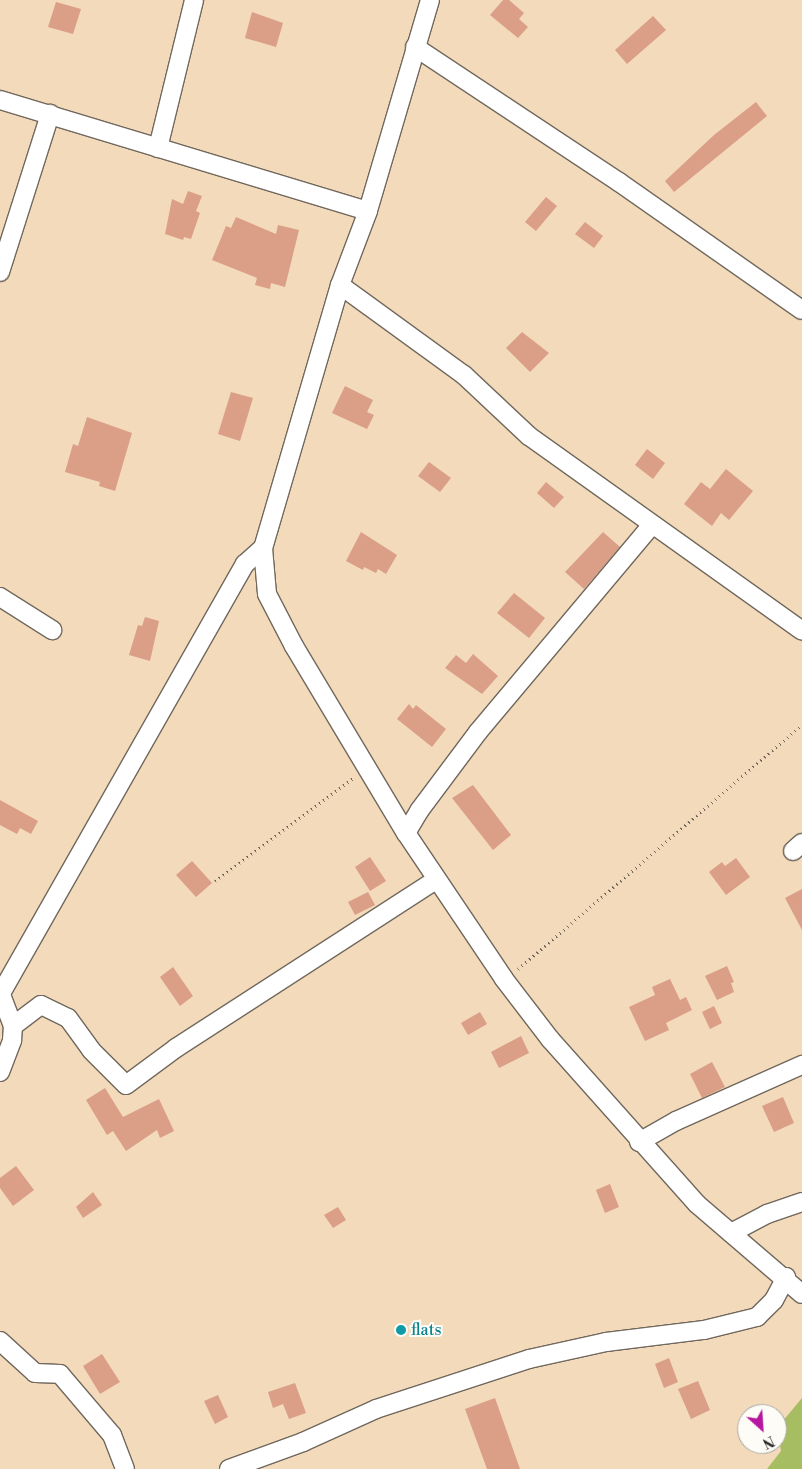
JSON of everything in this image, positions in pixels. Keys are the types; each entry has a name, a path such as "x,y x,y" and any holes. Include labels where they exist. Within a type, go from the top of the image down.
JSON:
{"street":[{"path":"158,148 194,0"},
{"path":"430,0 368,211 340,285 263,548 267,594 294,646 406,833 504,979 550,1039 639,1142 697,1204 731,1234 786,1277 802,1294"},
{"path":"415,47 619,182 802,310"},
{"path":"0,100 368,211"},
{"path":"0,272 50,114"},
{"path":"340,285 464,375 529,436 802,631"},
{"path":"406,833 419,811 478,732 652,525"},
{"path":"0,1072 12,1040 13,1026 1,995 244,564 263,548"},
{"path":"0,597 52,630"},
{"path":"13,1026 41,1005 68,1018 91,1050 126,1085 176,1048 436,880"},
{"path":"639,1142 676,1121 802,1066"},
{"path":"731,1234 767,1214 802,1202"},
{"path":"229,1469 303,1442 376,1409 529,1359 606,1342 704,1330 757,1317 774,1300 786,1277"},
{"path":"0,1341 35,1373 60,1374 112,1435 125,1469"}],"path":[{"path":"504,979 676,836 723,790 802,725"},
{"path":"215,882 367,767"}],"green space":[{"path":"802,1398 802,1469 767,1469 779,1454 787,1454 787,1416"}],"building":[{"path":"503,0 509,0 524,13 519,19 528,27 518,38 490,15"},
{"path":"56,2 81,9 73,34 48,27"},
{"path":"252,12 283,23 276,47 245,38"},
{"path":"653,16 666,30 627,64 615,50"},
{"path":"756,102 767,116 674,192 665,181 714,135"},
{"path":"188,191 202,196 196,211 200,213 191,239 184,237 183,240 165,234 172,199 183,204"},
{"path":"546,197 557,206 536,231 525,222"},
{"path":"236,217 276,234 278,225 299,230 285,287 271,283 270,289 255,285 257,278 212,260 226,226 231,228"},
{"path":"585,222 603,236 594,248 575,234"},
{"path":"522,332 549,353 530,372 506,348"},
{"path":"345,386 373,400 367,412 374,415 367,429 332,413"},
{"path":"231,392 253,398 240,441 218,434"},
{"path":"87,417 132,433 115,491 99,486 100,482 65,472 73,444 78,446"},
{"path":"647,449 665,463 653,479 635,465"},
{"path":"429,462 451,478 440,492 418,476"},
{"path":"726,469 753,491 729,520 721,513 712,526 684,504 701,482 710,489"},
{"path":"546,482 564,497 554,508 537,493"},
{"path":"361,532 397,555 386,574 378,569 376,573 364,567 363,570 346,561"},
{"path":"603,532 620,547 584,589 565,572"},
{"path":"514,593 545,618 529,638 497,613"},
{"path":"145,617 159,621 150,661 129,655 138,625 142,626"},
{"path":"473,654 498,676 482,694 445,668 456,655 466,663"},
{"path":"409,704 413,709 416,705 446,729 432,747 397,719"},
{"path":"473,785 511,835 493,850 452,798"},
{"path":"0,800 38,821 31,834 20,828 17,834 0,825"},
{"path":"370,857 386,881 370,891 355,867"},
{"path":"736,858 750,877 726,895 709,872 722,862 725,866"},
{"path":"192,861 212,883 196,897 176,875"},
{"path":"802,889 802,930 785,898"},
{"path":"368,892 375,905 355,915 348,902"},
{"path":"727,966 734,982 731,983 734,992 717,1000 705,976"},
{"path":"173,967 193,996 180,1006 160,977"},
{"path":"670,979 680,1000 686,997 692,1010 666,1023 669,1030 645,1041 629,1007 655,995 652,987"},
{"path":"714,1006 722,1023 710,1029 702,1012"},
{"path":"480,1012 487,1024 468,1035 461,1023"},
{"path":"521,1036 529,1053 499,1068 491,1052"},
{"path":"712,1062 725,1087 702,1098 690,1074"},
{"path":"105,1088 123,1117 159,1099 174,1131 160,1138 157,1130 126,1151 113,1131 107,1135 86,1100"},
{"path":"783,1097 794,1123 774,1132 762,1106"},
{"path":"16,1166 34,1190 13,1206 0,1188 0,1178"},
{"path":"610,1184 619,1207 605,1213 596,1190"},
{"path":"93,1192 102,1205 83,1218 76,1207"},
{"path":"338,1207 346,1220 333,1228 324,1215"},
{"path":"102,1354 120,1382 100,1394 83,1366"},
{"path":"669,1358 678,1382 664,1388 655,1364"},
{"path":"698,1381 710,1410 691,1419 678,1389"},
{"path":"295,1383 306,1413 289,1419 283,1404 273,1408 268,1392"},
{"path":"218,1395 228,1417 215,1424 204,1401"},
{"path":"495,1398 520,1469 487,1469 465,1409"}],"place":[{"name":"flats","path":"401,1330"}]}
